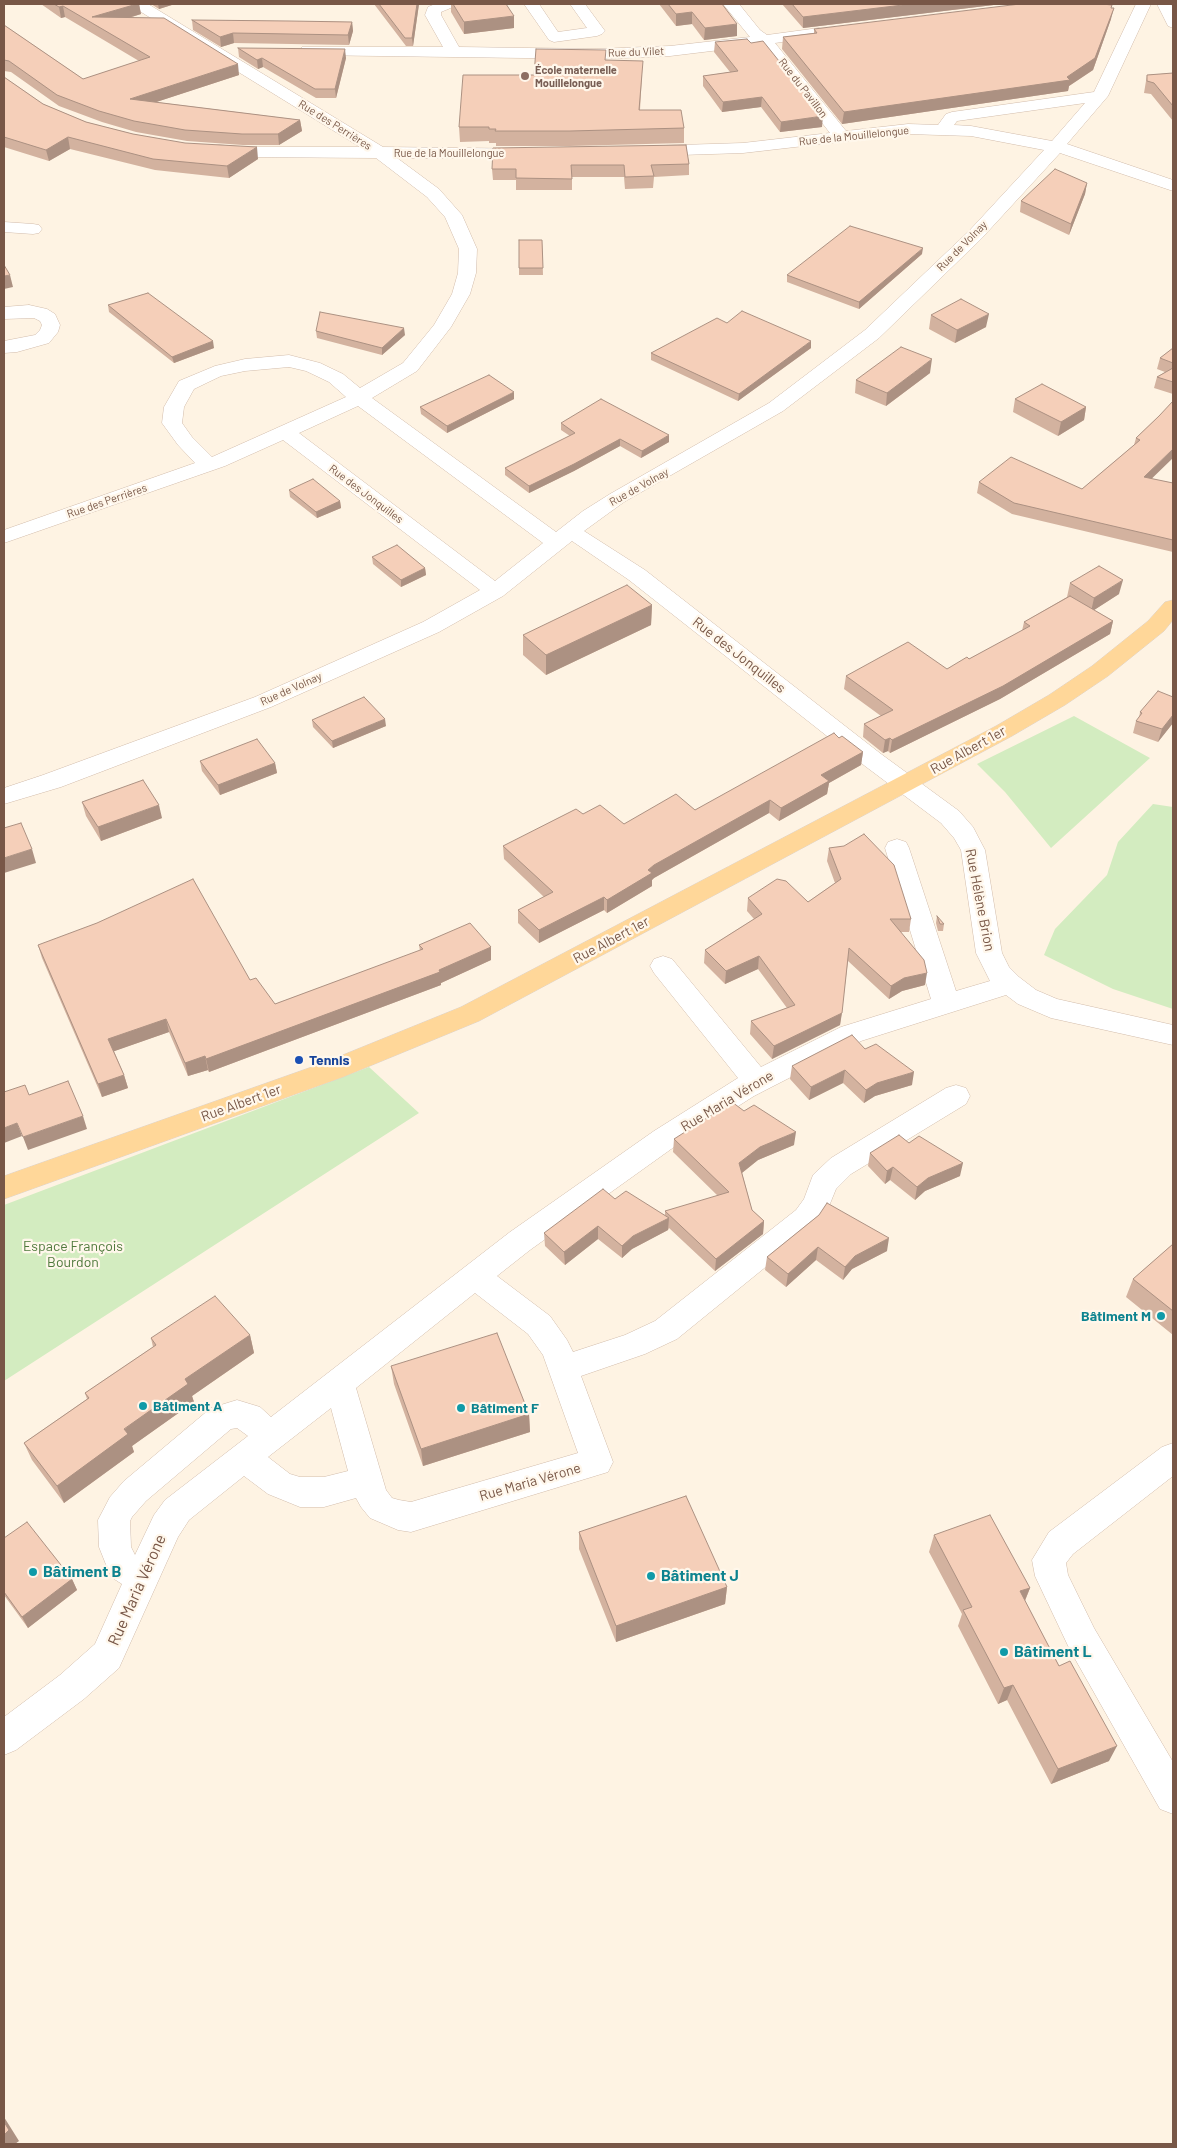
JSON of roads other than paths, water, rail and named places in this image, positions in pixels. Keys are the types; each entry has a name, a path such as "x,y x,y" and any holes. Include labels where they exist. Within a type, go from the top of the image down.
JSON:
{"main road":[{"name":"Rue Albert 1er","path":"4,1188 333,1070 470,1014 905,785 1057,700 1131,648 1156,626 1173,607"}],"street":[{"name":"Rue des Perrières","path":"4,537 209,465 342,407 410,367 442,327 461,294 467,273 468,249 453,215 434,193 380,152 138,4"},
{"path":"448,4 433,10 433,15 454,52"},
{"path":"532,4 554,37 597,31 578,4"},
{"name":"Rue du Pavillon","path":"732,4 755,32 765,40 841,136"},
{"name":"Rue de Volnay","path":"4,796 52,781 263,702 431,627 495,591 520,574 590,515 776,407 872,334 976,234 1056,147 1100,96 1144,4"},
{"path":"1164,4 1173,23"},
{"name":"Rue du Vilet","path":"293,50 597,54 670,51 831,32"},
{"path":"219,54 234,50 244,50"},
{"path":"940,130 952,117 1100,96"},
{"name":"Rue de la Mouillelongue","path":"637,152 742,148 908,129 972,131 1056,147 1173,186"},
{"name":"Rue de la Mouillelongue","path":"206,149 244,152 550,153"},
{"path":"4,227 33,229"},
{"path":"4,313 29,311 40,313 48,318 51,325 49,332 42,339 17,346 4,346"},
{"path":"209,465 185,441 172,423 174,407 186,385 216,372 245,365 289,361 313,367 336,378 358,397"},
{"name":"Rue des Jonquilles","path":"358,397 563,537 579,536 637,575 905,785"},
{"name":"Rue des Jonquilles","path":"285,432 495,591"},
{"name":"Rue Hélène Brion","path":"905,785 950,817 964,833 973,850 989,953 998,973 1027,997 1051,1008 1173,1035"},
{"path":"897,848 946,1003"},
{"path":"662,966 757,1082"},
{"name":"Rue Maria Vérone","path":"4,1738 72,1687 107,1656 153,1551 166,1526 178,1510 520,1240 664,1139 757,1082 851,1034 1010,984"},
{"path":"563,1370 634,1346 666,1330 806,1218 816,1203 823,1183 841,1166 956,1096"},
{"name":"Rue Maria Vérone","path":"339,1383 372,1497 381,1508 398,1516 411,1517 597,1462 556,1349 539,1325 475,1276"},
{"path":"141,1578 123,1566 114,1547 114,1520 121,1507 136,1491 222,1418 237,1414 249,1417 271,1437"},
{"path":"1173,1457 1061,1543 1049,1560 1052,1576 1082,1639 1173,1796"},
{"path":"244,1458 278,1484 300,1492 324,1492 367,1480"}],"place":[{"name":"École maternelle Mouillelongue","path":"525,76"},
{"name":"Tennis","path":"299,1060"},
{"name":"Bâtiment M","path":"1161,1316"},
{"name":"Bâtiment A","path":"143,1406"},
{"name":"Bâtiment F","path":"461,1408"},
{"name":"Bâtiment B","path":"33,1572"},
{"name":"Bâtiment J","path":"651,1576"},
{"name":"Bâtiment L","path":"1004,1652"}],"park label":[{"name":"Espace François Bourdon","path":"73,1254"}]}
